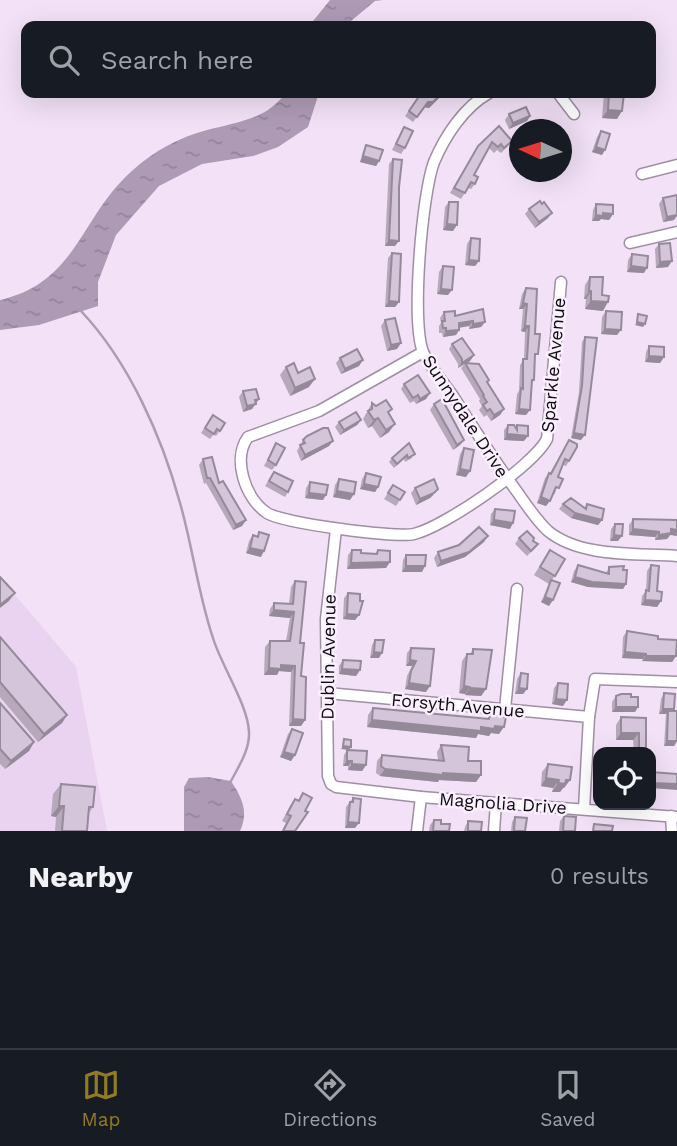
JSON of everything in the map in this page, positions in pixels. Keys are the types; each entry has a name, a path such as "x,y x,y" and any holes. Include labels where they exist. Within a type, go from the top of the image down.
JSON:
{"street":[{"name":"Sunnydale Drive","path":"480,98 458,120 434,164 427,189 417,309 423,352 507,478 548,530 561,538 600,550 677,556"},
{"path":"562,98 574,114"},
{"path":"642,174 677,165"},
{"path":"630,243 677,232"},
{"name":"Sparkle Avenue","path":"423,352 319,411 248,436 244,442 242,470 244,481 261,508 282,520 398,536 415,533 449,519 507,478 533,458 547,439 561,282"},
{"name":"Dublin Avenue","path":"331,784 328,776 326,620 336,529"},
{"path":"505,709 517,589"},
{"path":"584,809 594,679 677,682"},
{"name":"Forsyth Avenue","path":"327,693 589,717"},
{"name":"Magnolia Drive","path":"331,784 336,787 421,797 674,817"},
{"path":"417,831 421,797"},
{"path":"494,831 496,803"},
{"path":"672,831 674,817"}],"shaded area":[{"path":"0,577 76,667 107,831 0,831"}],"water":[{"path":"330,0 383,0 375,1 351,21 313,21"},
{"path":"282,98 317,98 308,127 278,147 253,156 202,164 159,186 116,235 98,282 98,306 39,325 0,330 0,300 26,291 46,279 76,246 115,188 141,163 187,137 246,120 271,108"},
{"path":"208,777 231,781 235,787 244,811 240,831 184,831 184,787 189,778"}],"building":[{"path":"418,98 437,98 428,102 417,117 409,111"},
{"path":"609,98 623,98 622,111 608,110"},
{"path":"526,107 530,116 511,119 509,114"},
{"path":"499,126 509,138 509,144 504,148 501,144 498,147 492,142 474,175 478,177 475,184 471,182 465,193 454,188 478,146"},
{"path":"404,127 413,131 405,148 396,144"},
{"path":"601,131 610,134 605,150 596,147"},
{"path":"366,145 383,150 379,161 363,156"},
{"path":"393,159 402,160 399,241 389,240"},
{"path":"677,195 677,215 667,217 663,198"},
{"path":"540,201 542,204 544,202 552,213 539,222 529,209"},
{"path":"449,202 458,202 457,225 447,224"},
{"path":"596,204 613,205 613,214 596,215"},
{"path":"471,238 480,239 479,261 469,260"},
{"path":"670,243 672,261 660,262 659,244"},
{"path":"392,253 401,254 399,302 389,301"},
{"path":"632,254 648,256 647,268 631,266"},
{"path":"443,266 454,267 452,290 441,289"},
{"path":"590,277 603,277 602,295 609,296 608,302 591,301"},
{"path":"526,288 537,289 535,334 540,334 538,354 535,354 530,410 519,409 529,326 525,326 527,304 523,303"},
{"path":"483,309 485,322 459,323 459,330 446,331 446,328 443,328 444,312 455,311 455,316"},
{"path":"606,311 622,312 621,330 605,329"},
{"path":"638,314 647,316 645,324 637,322"},
{"path":"395,318 401,343 391,345 385,320"},
{"path":"585,337 597,338 585,435 574,433 582,386"},
{"path":"462,338 474,355 462,363 452,344"},
{"path":"649,346 664,347 664,357 649,356"},
{"path":"357,349 363,360 345,369 340,358"},
{"path":"294,363 298,373 310,367 315,379 295,388 286,367"},
{"path":"465,363 479,364 504,409 494,415 490,409 487,411 483,405 487,402 484,395"},
{"path":"418,375 430,393 420,399 418,395 413,398 404,384"},
{"path":"256,389 259,399 255,400 256,404 247,406 243,391"},
{"path":"442,399 464,440 457,445 434,404"},
{"path":"386,400 392,409 388,412 395,424 386,430 378,418 374,420 368,411 372,409 372,403 376,406"},
{"path":"356,412 361,420 344,430 339,422"},
{"path":"213,415 225,423 220,431 217,429 214,434 205,428"},
{"path":"508,425 514,425 517,430 517,425 528,426 528,436 507,434"},
{"path":"323,428 328,428 333,441 305,455 300,445 305,443 303,440"},
{"path":"569,440 577,444 577,447 569,461 565,459 558,477 563,479 550,501 541,497 549,473 551,474"},
{"path":"276,443 285,448 276,465 268,460"},
{"path":"409,443 415,454 408,458 407,455 397,464 392,458"},
{"path":"464,448 474,450 470,471 460,469"},
{"path":"212,457 219,483 223,481 246,520 236,525 210,478 207,478 203,459"},
{"path":"274,472 293,481 288,492 269,481"},
{"path":"366,473 381,477 378,487 364,484"},
{"path":"339,479 356,482 354,494 337,491"},
{"path":"434,479 438,489 420,499 415,488"},
{"path":"310,482 328,485 326,495 309,493"},
{"path":"393,485 405,492 400,500 388,493"},
{"path":"571,498 586,509 587,504 604,509 602,520 575,513 563,504"},
{"path":"495,509 515,511 513,523 494,520"},
{"path":"633,519 677,520 677,530 671,529 671,533 659,535 659,532 633,529"},
{"path":"615,524 623,524 622,536 614,535"},
{"path":"479,527 488,536 469,552 441,561 438,552 459,545"},
{"path":"527,531 538,544 531,551 519,538"},
{"path":"259,532 269,535 264,551 250,548 253,535 258,537"},
{"path":"352,550 377,554 378,550 390,551 390,562 351,563"},
{"path":"550,550 565,559 555,576 540,567"},
{"path":"406,555 426,555 425,566 406,566"},
{"path":"578,565 609,574 609,567 624,566 623,570 627,570 626,584 592,582 575,577"},
{"path":"651,565 659,566 657,591 662,592 661,601 645,600 646,590 649,591"},
{"path":"0,577 15,593 0,605"},
{"path":"551,580 560,583 553,600 545,597"},
{"path":"295,581 306,582 300,643 304,643 301,676 306,677 305,720 293,719 295,666 269,668 270,641 290,641 294,612 274,610 274,603 293,604"},
{"path":"348,593 360,594 360,601 363,601 359,615 347,614"},
{"path":"627,631 658,636 658,639 677,640 676,656 646,656 625,652"},
{"path":"0,637 67,715 44,734 0,682"},
{"path":"375,640 384,640 382,653 374,652"},
{"path":"411,648 434,649 430,686 409,683 416,661 410,660"},
{"path":"473,649 492,650 486,689 464,686 467,654 473,654"},
{"path":"343,660 361,661 360,670 342,669"},
{"path":"521,673 528,674 527,689 519,688"},
{"path":"558,683 568,684 567,700 556,699"},
{"path":"664,693 675,694 674,709 663,709"},
{"path":"621,694 638,697 638,707 616,707 616,696"},
{"path":"0,703 34,742 11,761 0,749"},
{"path":"373,708 489,719 490,714 506,717 504,727 481,727 481,731 372,720"},
{"path":"668,711 677,711 677,741 667,741"},
{"path":"621,717 646,718 646,747 639,747 639,733 621,733"},
{"path":"292,729 303,733 295,755 284,752"},
{"path":"344,739 351,740 351,747 343,746"},
{"path":"441,745 469,747 468,761 481,761 481,775 443,775 385,769 381,766 382,755 444,761"},
{"path":"347,750 367,751 366,765 347,761"},
{"path":"548,764 572,767 570,780 566,780 565,784 546,778"},
{"path":"656,772 677,774 677,784 656,783"},
{"path":"61,784 95,787 93,807 89,807 87,831 62,831 64,806 59,806"},
{"path":"303,793 312,798 305,811 308,812 295,831 283,831 291,816 287,814 295,799 299,801"},
{"path":"353,798 361,799 359,823 348,822 350,802 353,802"},
{"path":"564,816 576,817 575,831 563,831"},
{"path":"515,817 527,818 525,831 514,831"},
{"path":"434,820 441,820 441,824 450,824 449,831 433,831"},
{"path":"468,821 482,822 481,831 468,831"},
{"path":"594,824 613,826 612,831 593,831"}],"waterway":[{"path":"81,311 129,377 142,401 173,478 208,621 247,721 248,745 231,781"}]}
